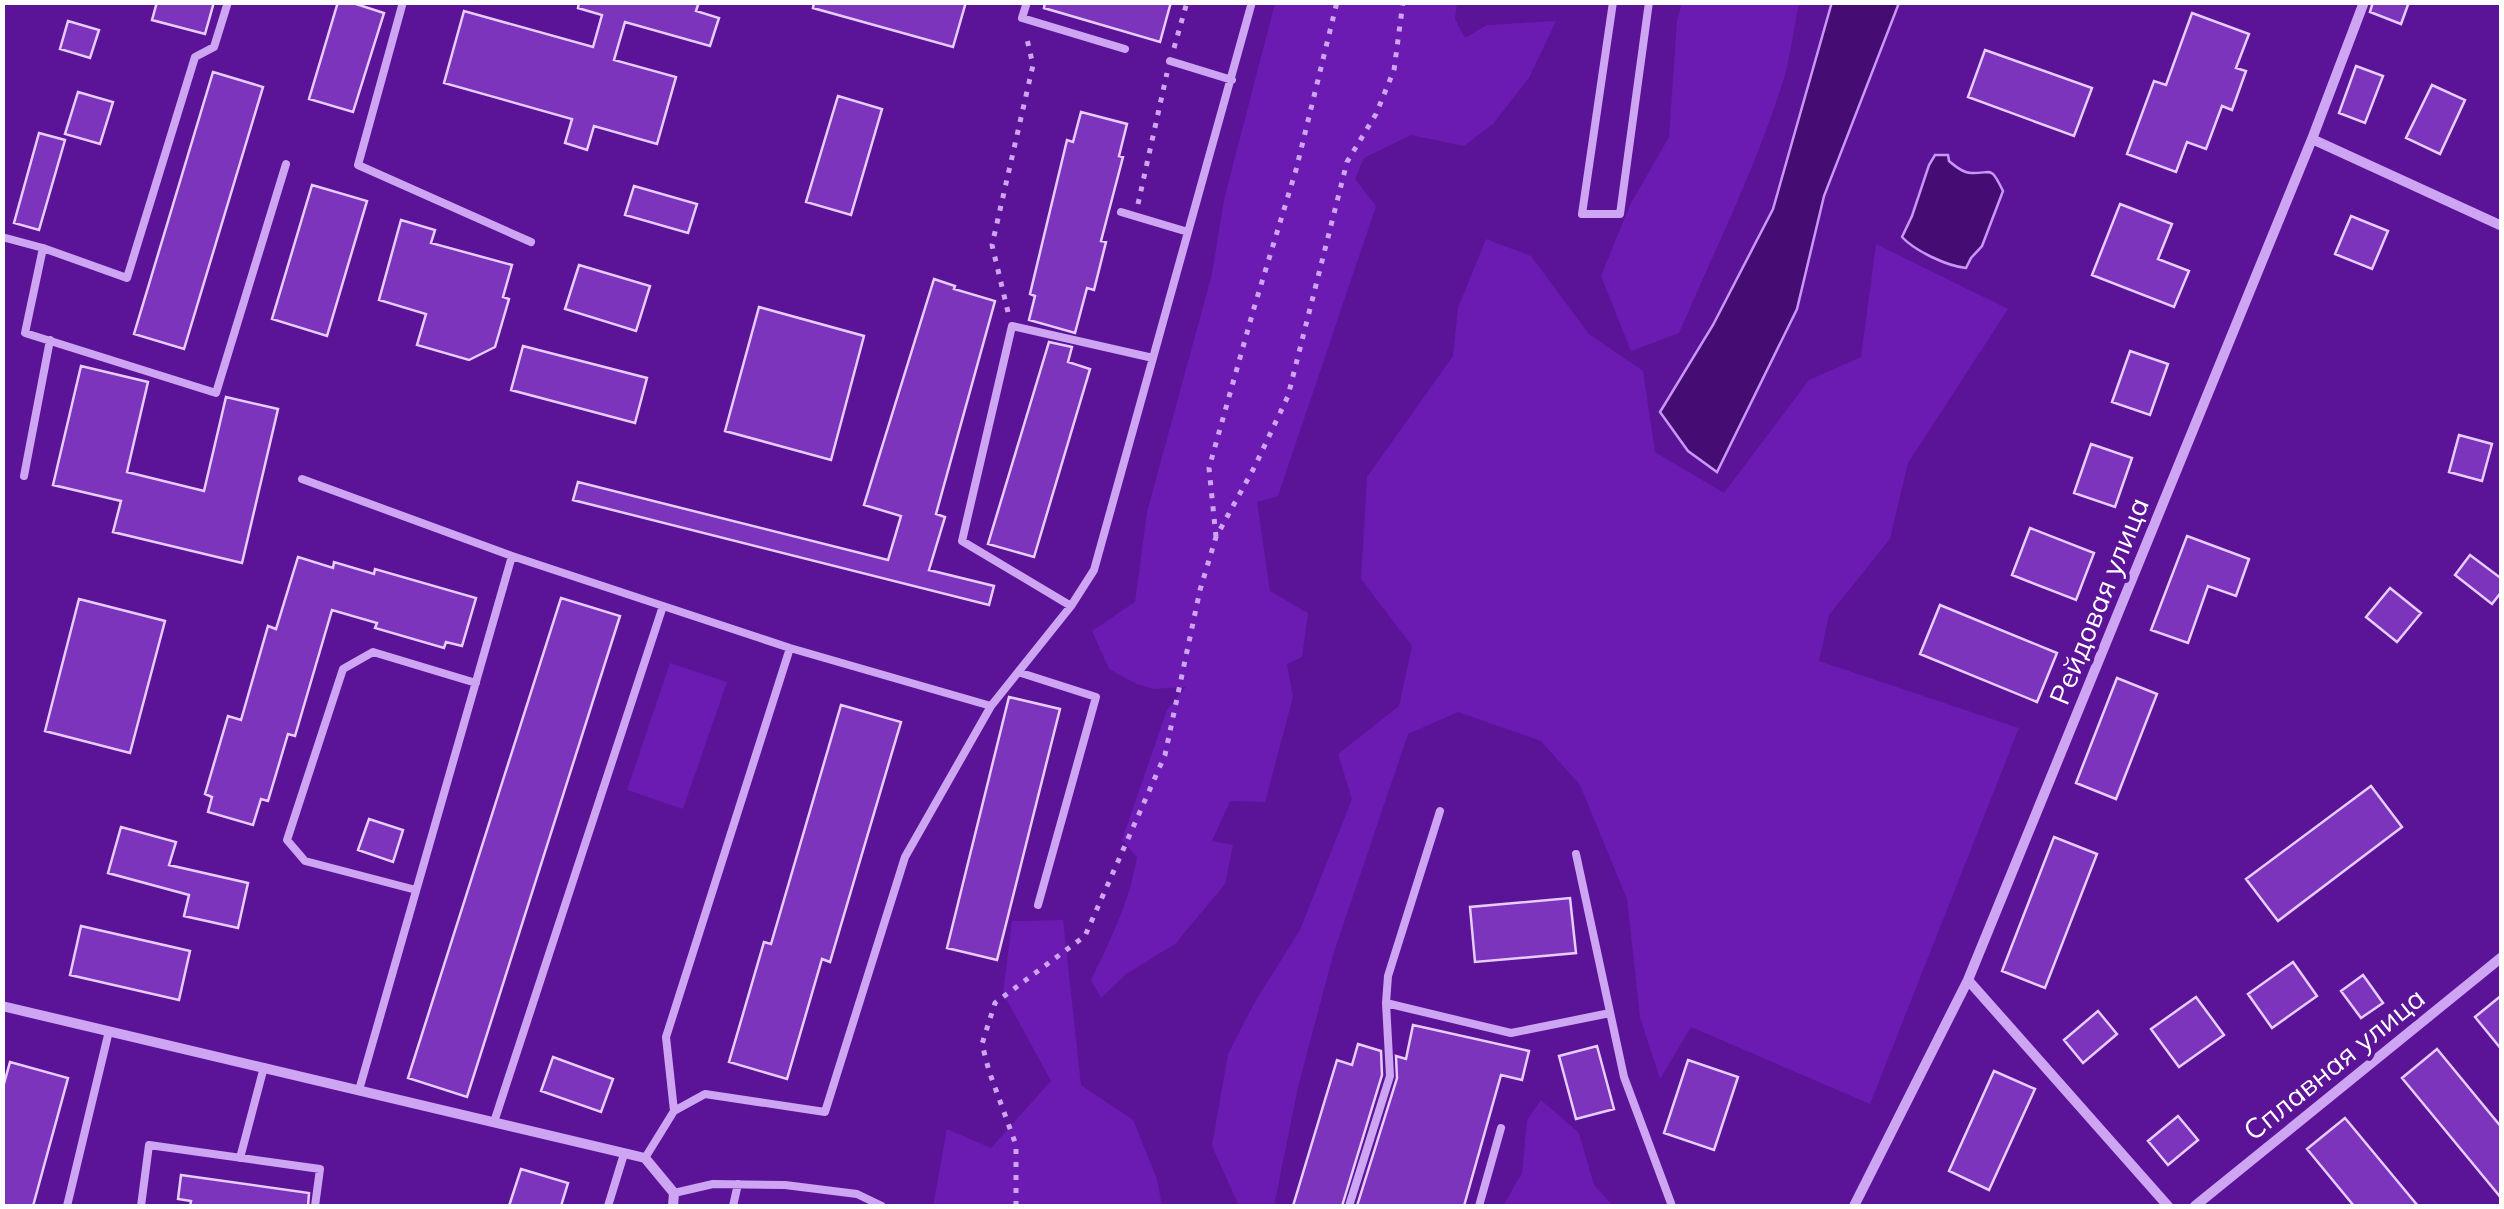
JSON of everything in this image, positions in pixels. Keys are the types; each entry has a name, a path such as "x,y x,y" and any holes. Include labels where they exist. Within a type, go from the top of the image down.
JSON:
{"street":[{"name":"Рейдовая улица","path":"1854,1206 1968,980 2312,139 2364,2"},
{"path":"2312,139 2502,226"},
{"name":"Сплавная улица","path":"2195,1206 2502,957"},
{"path":"1968,980 2168,1206"},
{"path":"2,1006 645,1158 674,1193 673,1206"}],"lane":[{"path":"2,237 127,278 195,57 214,47 228,2"},
{"path":"402,2 358,165 530,242"},
{"path":"1026,2 1022,18 1125,49"},
{"path":"645,1158 674,1111 705,1094 826,1112 904,857 991,706 1071,606 1094,570 1252,2"},
{"path":"1614,2 1582,214 1620,214 1649,2"},
{"path":"1170,61 1232,80"},
{"path":"43,248 25,333 216,393 286,164"},
{"path":"1121,212 1188,232"},
{"path":"1071,606 962,540 1012,326 1153,358"},
{"path":"24,476 50,340"},
{"path":"302,479 512,556 790,648 991,706"},
{"path":"359,1090 512,556"},
{"path":"494,1122 663,606"},
{"path":"674,1111 666,1037 790,648"},
{"path":"416,890 305,861 287,840 343,669 373,652 476,682"},
{"path":"1018,672 1096,697 1038,905"},
{"path":"1349,1206 1390,1076 1388,976 1440,811"},
{"path":"1576,854 1624,1077 1672,1206"},
{"path":"1386,1003 1510,1033 1610,1013"},
{"path":"67,1206 109,1030"},
{"path":"240,1158 264,1067"},
{"path":"1479,1206 1501,1128"},
{"path":"141,1206 149,1144 320,1169 315,1206"},
{"path":"608,1206 624,1154"},
{"path":"674,1193 714,1184 785,1185 857,1194 882,1206"},
{"path":"733,1206 738,1184"}],"path":[{"path":"1136,216 1187,2"},
{"path":"1216,537 1209,468 1296,170 1337,2"},
{"path":"1016,1206 1016,1144 982,1044 995,1003 1086,936 1166,756 1200,590 1216,537 1288,396 1347,162 1376,114 1394,70 1403,2"},
{"path":"1012,326 992,245 1033,66 1022,18"}],"shaded area":[{"path":"1832,2 1899,3 1824,196 1797,309 1717,472 1688,451 1660,412 1713,325 1773,209"},
{"path":"1275,3 1457,3 1455,19 1465,38 1487,25 1556,21 1529,78 1493,124 1464,146 1411,135 1364,158 1355,179 1376,206 1278,496 1257,502 1270,591 1308,613 1302,657 1287,664 1293,697 1265,802 1230,801 1212,841 1233,845 1225,884 1175,944 1126,974 1101,998 1091,980 1124,905 1137,857 1122,840 1167,710 1186,687 1153,689 1109,669 1092,631 1135,602 1147,512 1212,274 1224,200"},
{"path":"1682,3 1799,3 1773,111 1679,333 1631,351 1601,276 1630,205 1669,137 1677,21"},
{"path":"1935,155 1948,155 1949,161 1965,172 1990,172 2003,191 1982,246 1966,268 1932,257 1902,237"},
{"path":"1486,239 1531,256 1589,334 1643,371 1655,452 1724,493 1809,380 1861,357 1876,244 2008,309 1908,463 1890,539 1829,615 1819,661 2019,728 1870,1104 1691,1027 1660,1079 1640,1017 1627,899 1580,785 1541,741 1458,712 1408,734 1333,955 1298,1087 1274,1206 1239,1206 1212,1146 1228,1054 1300,930 1352,799 1338,754 1399,706 1412,646 1361,579 1367,477 1453,356 1458,308"},
{"path":"670,663 727,682 683,809 627,790"},
{"path":"1063,920 1081,1085 1133,1120 1157,1179 1162,1206 933,1206 947,1129 991,1148 1051,1081 1003,993 1012,921"},
{"path":"1541,1100 1579,1133 1594,1185 1613,1206 1503,1206 1522,1173 1527,1120"}],"building":[{"path":"157,2 214,2 205,34 152,20"},
{"path":"338,2 384,13 353,112 309,99"},
{"path":"579,2 699,2 696,11 719,18 710,46 625,22 614,60 676,77 657,144 594,126 587,150 565,143 572,119 444,83 464,11 593,47 602,15 578,8"},
{"path":"814,2 966,2 953,47 813,8"},
{"path":"1045,2 1171,2 1160,42 1044,8"},
{"path":"2373,2 2409,2 2401,24 2370,12"},
{"path":"2192,13 2249,34 2236,68 2246,71 2232,110 2222,106 2206,149 2187,142 2176,172 2127,154 2154,81 2166,85"},
{"path":"68,21 99,30 90,58 60,49"},
{"path":"1985,50 2092,88 2074,136 1968,97"},
{"path":"2356,66 2383,76 2365,123 2339,113"},
{"path":"213,72 263,87 184,349 134,334"},
{"path":"2432,85 2465,100 2440,154 2406,138"},
{"path":"78,92 113,102 100,144 65,134"},
{"path":"838,96 882,109 851,215 806,202"},
{"path":"1081,112 1127,124 1119,156 1123,157 1101,241 1106,242 1094,290 1087,288 1075,333 1029,320 1035,296 1030,294 1067,140 1073,142"},
{"path":"39,133 65,140 39,230 14,223"},
{"path":"312,185 367,201 327,336 272,319"},
{"path":"634,186 697,204 688,233 625,215"},
{"path":"2120,204 2172,224 2158,259 2189,271 2174,307 2092,275"},
{"path":"2351,216 2388,231 2372,269 2335,254"},
{"path":"401,220 435,230 431,243 512,265 503,297 509,299 495,347 469,360 417,345 426,314 379,300"},
{"path":"579,265 650,286 636,331 565,309"},
{"path":"934,279 995,301 936,514 945,517 929,570 994,586 989,605 573,500 578,482 888,560 901,516 864,505"},
{"path":"759,307 864,336 831,460 725,431"},
{"path":"1049,342 1072,347 1068,362 1090,369 1034,557 988,544"},
{"path":"523,346 647,378 635,423 511,390"},
{"path":"2130,351 2168,364 2150,415 2112,402"},
{"path":"81,366 148,382 127,472 204,491 226,397 278,409 242,563 113,532 121,501 53,485"},
{"path":"2459,435 2492,444 2482,481 2449,472"},
{"path":"2091,444 2132,458 2115,507 2074,493"},
{"path":"2030,528 2094,553 2076,600 2012,575"},
{"path":"2187,536 2249,559 2236,596 2208,586 2188,643 2151,630"},
{"path":"2470,555 2502,579 2502,591 2492,604 2455,575"},
{"path":"298,557 333,568 334,562 374,574 375,569 476,598 462,646 446,642 444,648 375,628 377,623 332,610 295,736 288,734 268,801 261,799 253,825 208,812 212,797 205,794 228,716 241,720 268,626 276,629"},
{"path":"2390,588 2421,613 2397,642 2366,617"},
{"path":"561,598 620,616 467,1097 408,1078"},
{"path":"79,599 165,621 130,753 45,731"},
{"path":"1940,605 2057,653 2037,702 1920,654"},
{"path":"2117,678 2157,694 2116,799 2076,783"},
{"path":"1009,697 1060,709 997,960 947,948"},
{"path":"841,705 901,722 830,962 822,959 787,1079 729,1062 764,942 771,944"},
{"path":"2371,786 2402,827 2278,921 2246,879"},
{"path":"369,819 403,830 393,862 358,850"},
{"path":"121,827 176,842 169,865 248,883 238,928 184,916 189,895 108,873"},
{"path":"2054,837 2097,854 2045,988 2002,971"},
{"path":"1570,898 1576,953 1475,962 1470,907"},
{"path":"81,926 190,951 179,1000 70,975"},
{"path":"2293,962 2317,996 2272,1028 2248,994"},
{"path":"2363,975 2383,1003 2361,1018 2341,991"},
{"path":"2502,995 2502,1050 2475,1017"},
{"path":"2196,997 2224,1035 2179,1067 2151,1029"},
{"path":"2098,1011 2117,1034 2083,1063 2064,1040"},
{"path":"1413,1025 1529,1051 1522,1080 1501,1075 1464,1206 1357,1206 1397,1078 1396,1056 1406,1059"},
{"path":"1358,1044 1381,1051 1382,1075 1342,1206 1293,1206 1337,1060 1352,1065"},
{"path":"1597,1046 1614,1109 1576,1119 1559,1056"},
{"path":"2437,1049 2502,1128 2502,1199 2402,1078"},
{"path":"553,1057 613,1079 601,1112 541,1091"},
{"path":"1688,1060 1738,1077 1714,1150 1664,1133"},
{"path":"10,1062 68,1078 33,1206 2,1206 2,1091"},
{"path":"1994,1071 2035,1089 1989,1190 1949,1171"},
{"path":"2178,1116 2198,1140 2168,1165 2148,1141"},
{"path":"2345,1118 2418,1206 2354,1206 2307,1149"},
{"path":"521,1169 568,1183 561,1206 509,1206"},
{"path":"181,1175 309,1193 308,1206 190,1206 191,1201 178,1199"}]}
